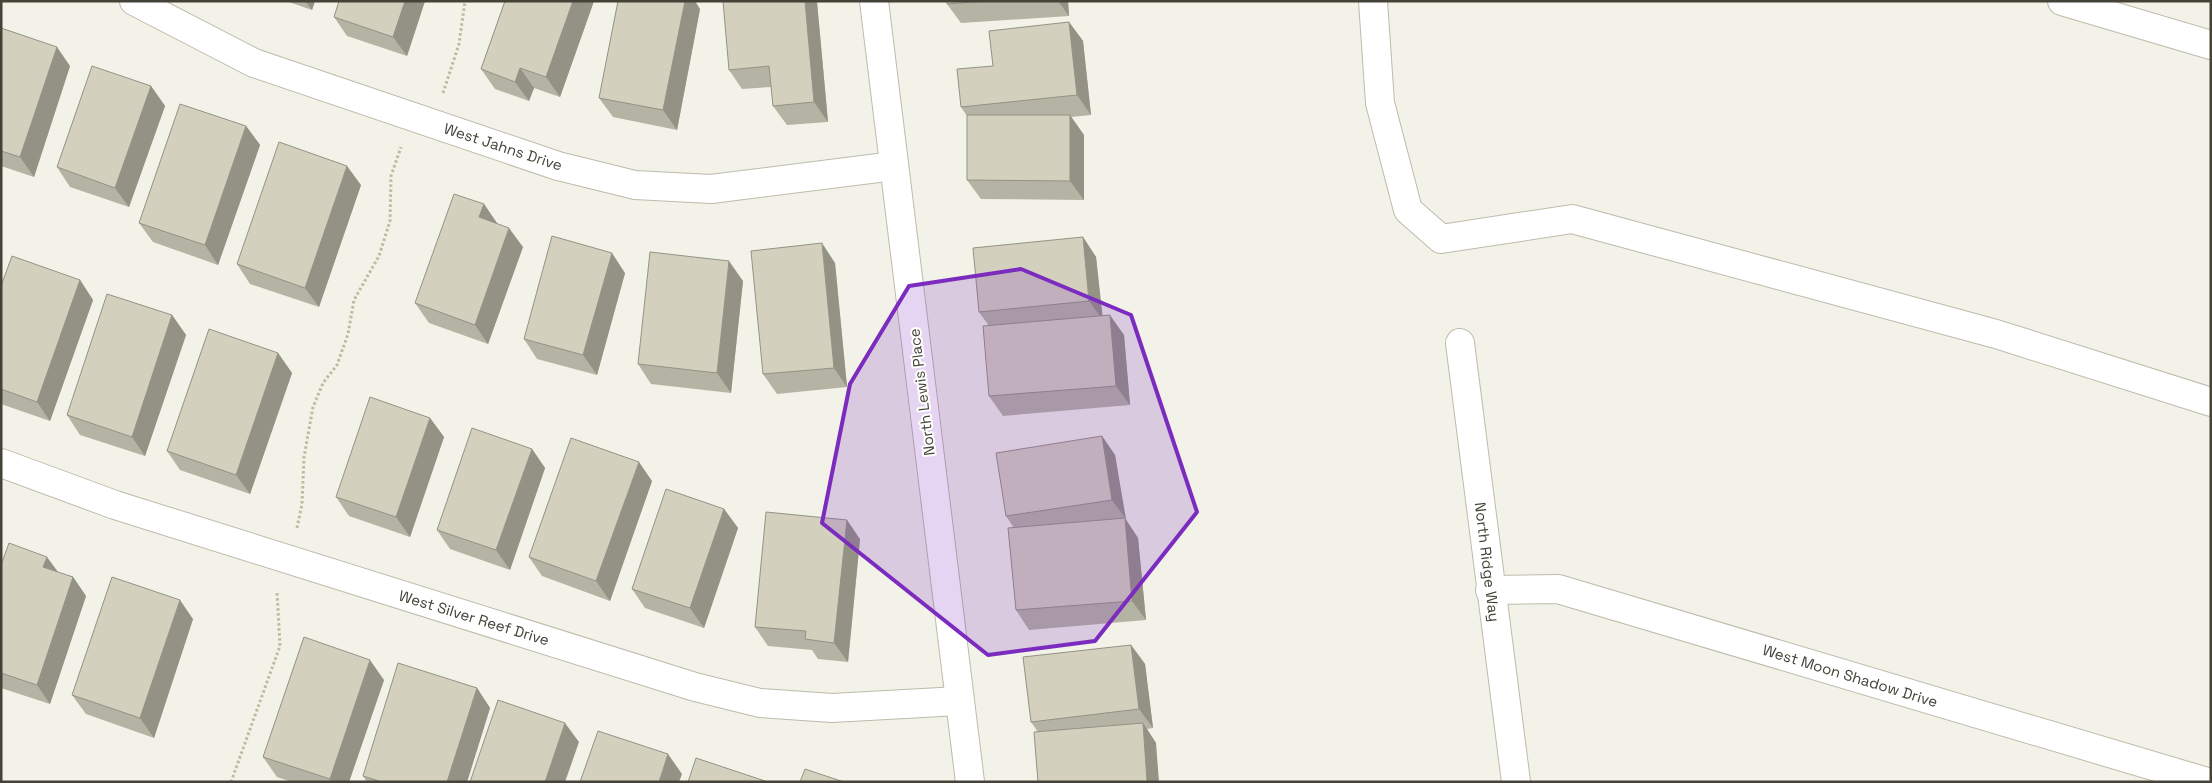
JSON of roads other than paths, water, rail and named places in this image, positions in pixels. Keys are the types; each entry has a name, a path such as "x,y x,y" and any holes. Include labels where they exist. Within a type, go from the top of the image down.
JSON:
{"street":[{"name":"West Jahns Drive","path":"134,1 254,63 558,166 635,185 711,189 894,166"},
{"name":"North Lewis Place","path":"874,1 970,782"},
{"path":"1373,1 1380,103 1408,210 1441,239 1572,219 1996,334 2211,402"},
{"path":"2062,1 2211,44"},
{"name":"North Ridge Way","path":"1460,343 1516,782"},
{"name":"West Silver Reef Drive","path":"1,463 116,505 695,687 760,704 832,708 959,701"},
{"name":"West Moon Shadow Drive","path":"1490,590 1558,589 2207,782"}]}
